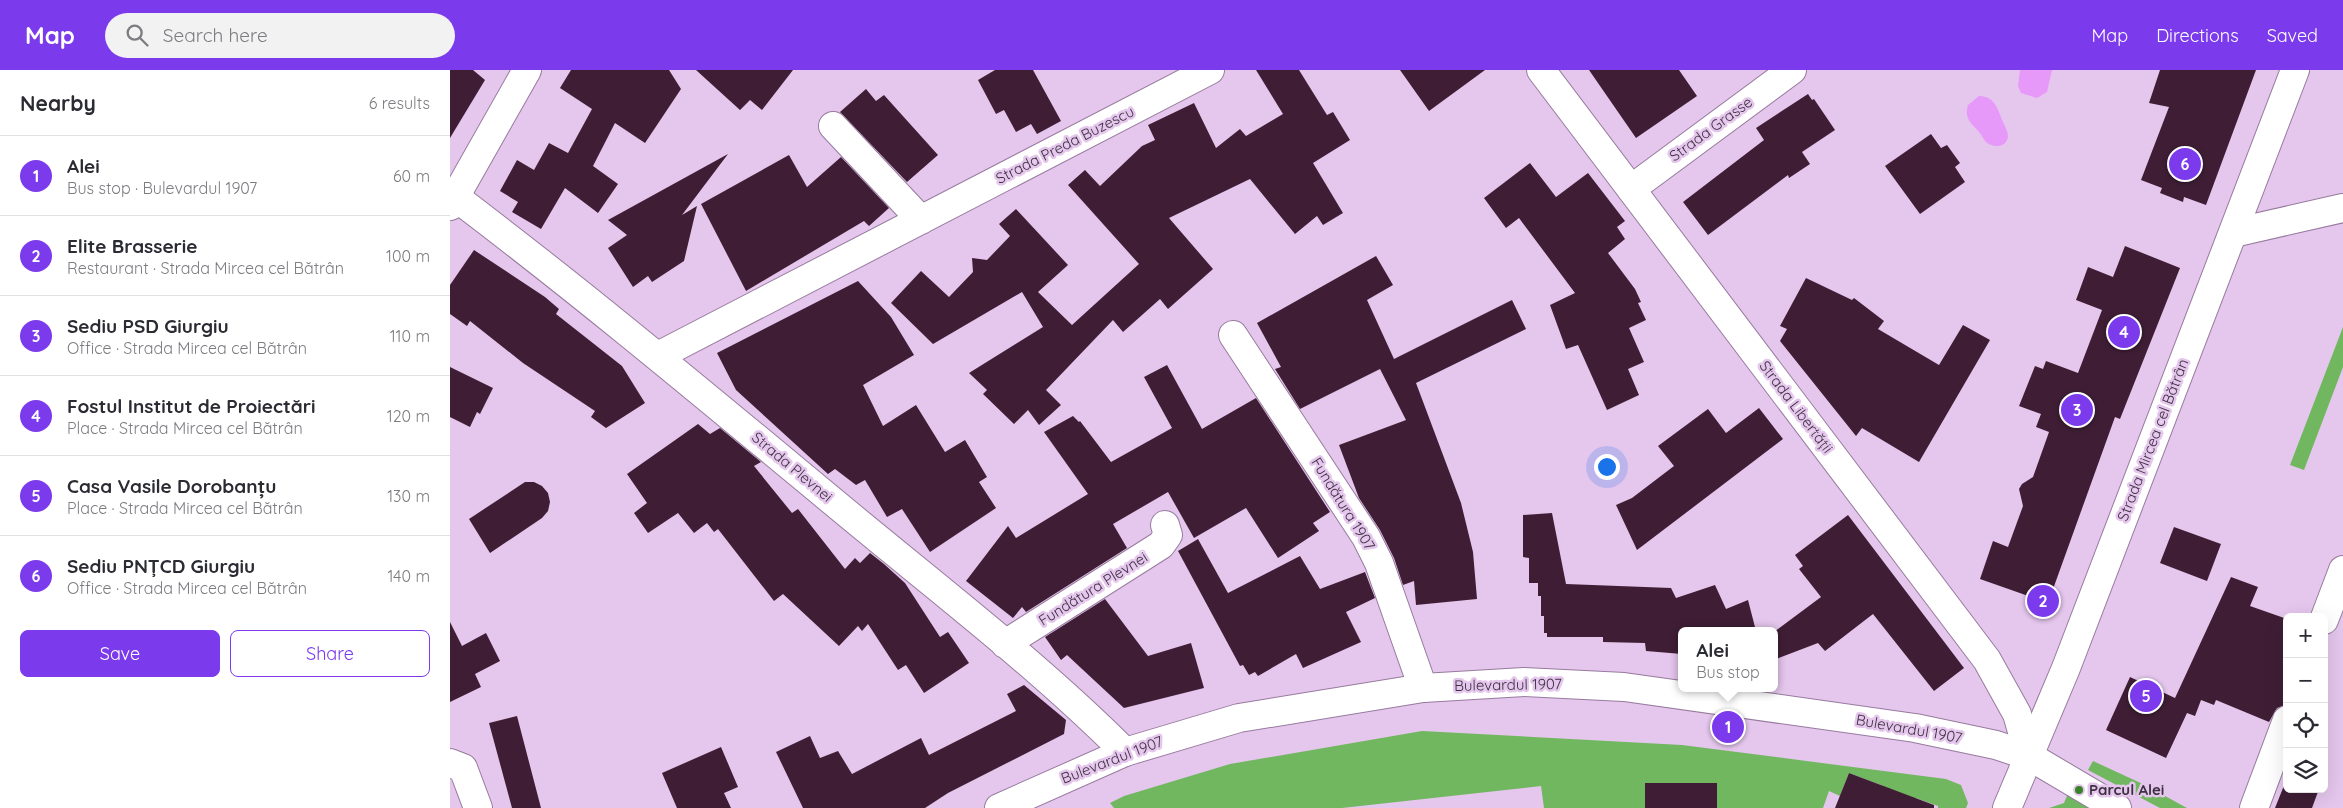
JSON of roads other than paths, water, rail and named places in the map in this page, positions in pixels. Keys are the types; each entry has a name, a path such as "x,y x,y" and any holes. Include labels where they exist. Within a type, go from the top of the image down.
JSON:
{"street":[{"path":"452,198 527,70"},
{"name":"Strada Preda Buzescu","path":"658,356 1210,70"},
{"name":"Strada Libertății","path":"1541,70 1987,660 2017,714 2030,756"},
{"name":"Strada Grasse","path":"1631,189 1792,70"},
{"name":"Strada Mircea cel Bătrân","path":"2007,808 2066,668 2295,70"},
{"path":"833,126 921,220"},
{"name":"Strada Plevnei","path":"452,198 658,356 1005,644 1094,721 1125,752"},
{"path":"2232,233 2343,208"},
{"name":"Fundătura 1907","path":"1233,335 1366,537 1379,563 1423,688"},
{"name":"Fundătura Plevnei","path":"1005,644 1161,546 1168,536 1165,525"},
{"path":"2327,613 2343,570"},
{"name":"Bulevardul 1907","path":"998,808 1125,752 1239,718 1423,688 1524,682 1624,687 1915,728 1996,745 2030,756 2117,808"},
{"path":"2254,808 2283,731"},
{"path":"450,763 463,768 478,808"}],"place":[{"name":"Sediu PNȚCD Giurgiu","path":"2185,164"},
{"name":"Fostul Institut de Proiectări","path":"2124,332"},
{"name":"Sediu PSD Giurgiu","path":"2077,410"},
{"name":"Elite Brasserie","path":"2043,601"},
{"name":"Casa Vasile Dorobanțu","path":"2146,696"},
{"name":"Alei","path":"1728,727"},
{"name":"Parcul Alei","path":"2079,790"}]}
